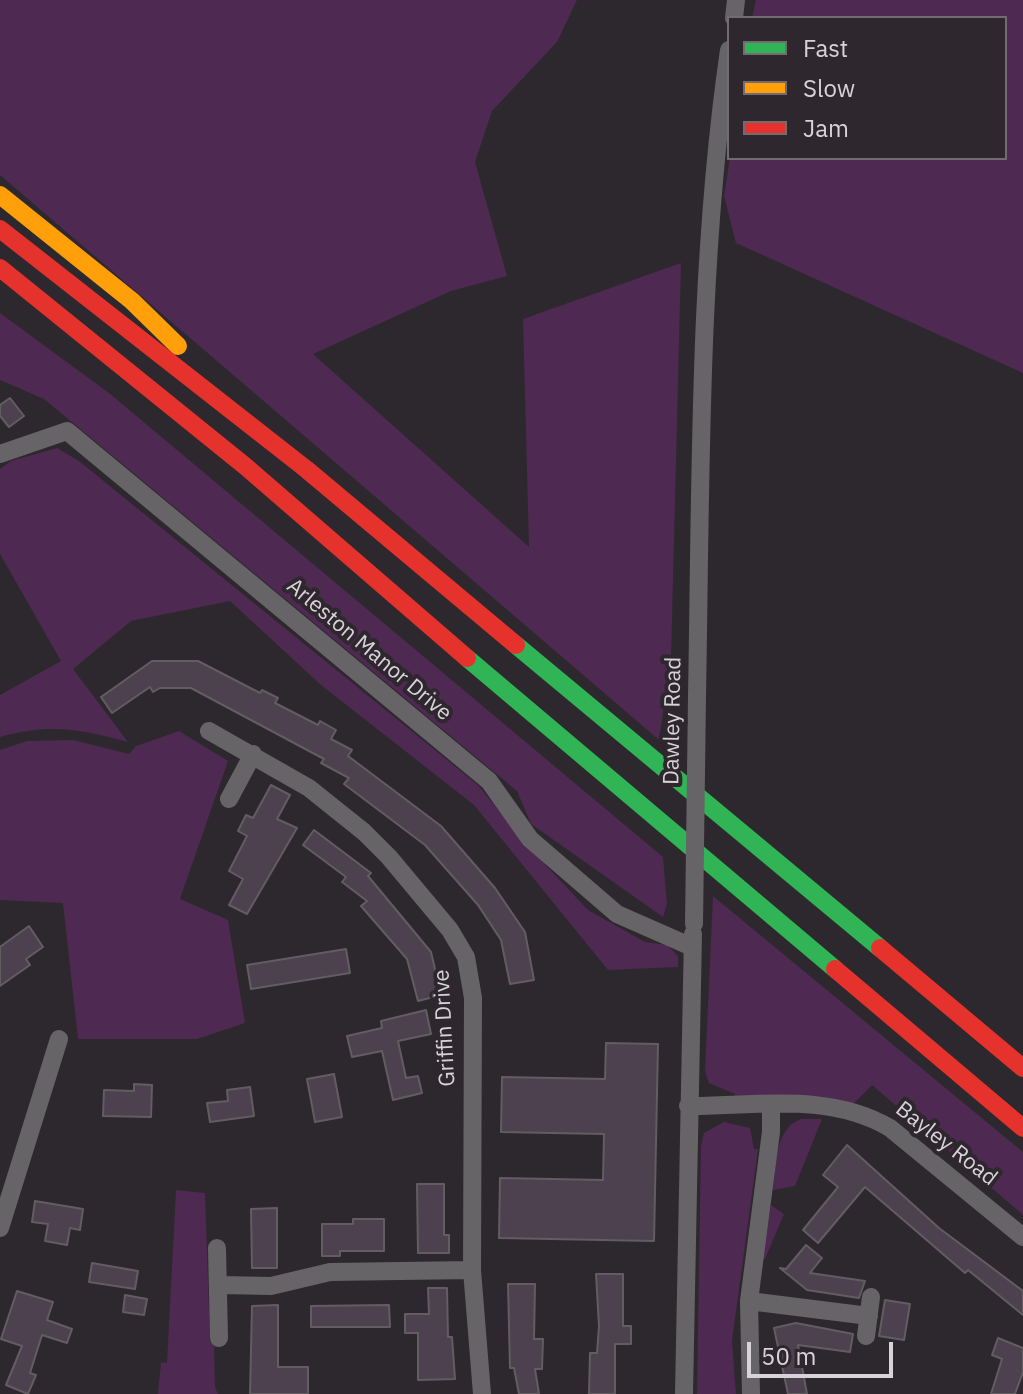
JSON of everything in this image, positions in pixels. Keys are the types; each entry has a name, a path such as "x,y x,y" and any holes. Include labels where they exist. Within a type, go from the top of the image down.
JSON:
{"highway":[{"path":"0,195 132,301 306,469"},
{"path":"0,229 306,469 1023,1068"},
{"path":"0,270 55,310 245,466 393,596 1023,1128"}],"street":[{"name":"Dawley Road","path":"684,1394 703,339 714,152 727,64"},
{"name":"Arleston Manor Drive","path":"0,454 67,431 489,781 530,839 617,914 692,947"},
{"name":"Griffin Drive","path":"209,731 309,788 364,832 450,930 466,957 473,998 472,1270 482,1394"},
{"path":"229,799 253,754"},
{"path":"0,1228 59,1039"},
{"name":"Bayley Road","path":"688,1106 833,1105 869,1115 890,1128 1023,1237"},
{"path":"751,1394 749,1301 771,1132 771,1106"},
{"path":"217,1248 219,1338"},
{"path":"220,1285 271,1286 330,1272 472,1270"},
{"path":"866,1336 871,1297"},
{"path":"749,1301 869,1316"}],"shaded area":[{"path":"0,0 577,0 557,42 492,111 475,162 507,276 451,291 313,354 529,547 523,319 681,263 671,658 659,740 0,175"},
{"path":"756,0 1023,0 1023,373 736,243 724,196 730,160 1007,160 1007,16 752,16"},
{"path":"0,313 109,393 663,857 667,904 663,917 531,824 517,791 44,399 0,380"},
{"path":"57,448 79,461 478,785 526,844 588,910 645,942 667,945 678,956 678,967 608,970 474,805 321,685 230,601 131,621 73,669 128,742 64,729 34,730 0,737 0,695 61,661 0,554 0,469 11,461"},
{"path":"179,731 228,761 180,899 228,920 245,1023 197,1039 78,1039 63,903 0,900 0,750 27,741 73,740 129,754 136,746"},
{"path":"713,896 1023,1152 1023,1215 872,1085 852,1105 735,1099 735,1094 709,1083 705,1071"},
{"path":"801,1119 822,1119 795,1186 773,1190 781,1139 792,1124"},
{"path":"724,1122 750,1128 754,1149 758,1149 732,1341 736,1394 697,1394 701,1146 704,1133"},
{"path":"176,1190 205,1193 210,1342 214,1343 215,1387 218,1394 158,1394 161,1362 167,1363"},
{"path":"771,1205 784,1214 763,1259"}],"building":[{"path":"10,398 24,416 9,427 0,416 0,405"},
{"path":"152,661 198,661 260,693 262,690 278,698 275,703 318,725 320,721 336,730 331,739 352,750 348,756 441,826 495,888 525,932 534,980 510,984 501,940 478,905 425,845 344,784 349,778 321,763 324,759 191,688 160,688 153,692 150,687 112,713 101,697"},
{"path":"271,785 290,795 277,819 297,828 247,914 229,905 243,879 229,871 247,836 238,831 246,815 253,818"},
{"path":"314,830 371,873 368,876 431,952 441,995 418,1001 407,959 361,906 367,901 342,882 346,877 303,845"},
{"path":"29,926 43,947 26,959 30,965 0,986 0,947"},
{"path":"346,949 350,973 251,989 247,965"},
{"path":"426,1010 431,1034 398,1041 406,1078 418,1076 422,1093 393,1100 382,1051 352,1057 347,1036 382,1028 381,1021"},
{"path":"606,1043 658,1044 654,1241 499,1238 500,1178 603,1180 604,1134 501,1132 502,1077 605,1079"},
{"path":"334,1074 342,1117 315,1122 307,1079"},
{"path":"134,1084 152,1085 151,1117 103,1116 104,1090 134,1091"},
{"path":"250,1087 254,1116 210,1122 207,1103 228,1101 227,1090"},
{"path":"847,1145 939,1228 1023,1291 1023,1315 968,1270 965,1273 865,1187 818,1243 803,1230 838,1187 823,1175"},
{"path":"417,1184 444,1184 444,1235 449,1235 449,1253 418,1253"},
{"path":"35,1201 83,1209 80,1230 70,1228 67,1245 45,1241 48,1224 32,1222"},
{"path":"277,1208 277,1268 252,1268 251,1209"},
{"path":"353,1219 384,1219 384,1251 340,1251 340,1256 322,1256 322,1224 353,1224"},
{"path":"806,1245 822,1258 810,1273 865,1281 859,1298 807,1290 780,1268 786,1269"},
{"path":"92,1263 138,1271 135,1289 89,1282"},
{"path":"596,1274 623,1274 623,1326 631,1326 631,1344 615,1344 615,1394 589,1394 590,1353 597,1353 599,1326"},
{"path":"508,1284 535,1284 534,1339 543,1339 542,1369 535,1369 539,1394 519,1394 514,1368 510,1368"},
{"path":"428,1288 447,1288 448,1337 452,1337 455,1379 418,1380 418,1333 405,1333 405,1314 429,1314"},
{"path":"17,1291 53,1302 47,1320 72,1329 67,1343 42,1335 30,1373 36,1375 28,1394 6,1385 22,1346 1,1339"},
{"path":"125,1295 147,1299 144,1315 123,1312"},
{"path":"885,1300 910,1304 904,1340 879,1336"},
{"path":"278,1305 278,1367 308,1367 308,1394 250,1394 252,1306"},
{"path":"389,1305 390,1327 311,1327 311,1306"},
{"path":"796,1323 853,1334 850,1352 798,1345 807,1394 788,1394 774,1328"},
{"path":"998,1338 1023,1348 1023,1372 1015,1394 991,1394 1002,1359 992,1355"}],"traffic: fast":[{"path":"516,645 880,948"},
{"path":"467,658 835,969"}],"traffic: slow":[{"path":"0,195 132,301 178,346"}],"traffic: jam":[{"path":"0,229 306,469 516,645"},
{"path":"0,268 245,466 467,658"},
{"path":"880,948 1023,1068"},
{"path":"835,969 1023,1128"}]}
